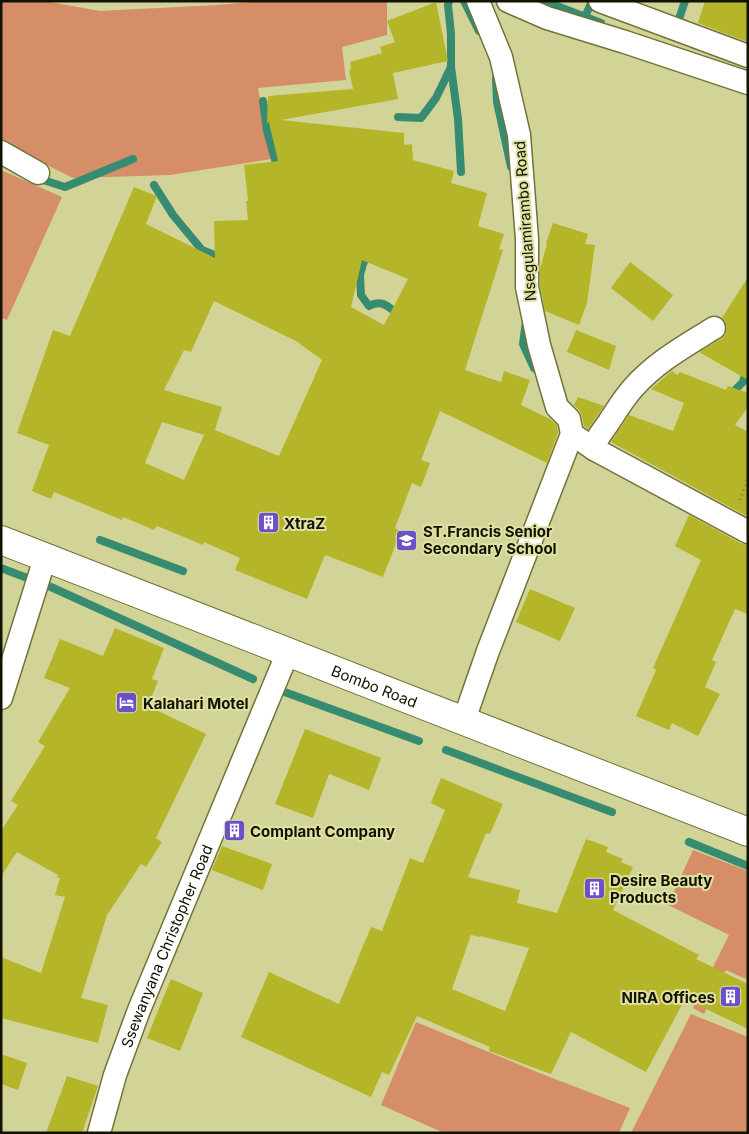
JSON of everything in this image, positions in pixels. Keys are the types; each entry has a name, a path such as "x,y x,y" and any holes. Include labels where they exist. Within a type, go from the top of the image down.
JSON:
{"main road":[{"name":"Bombo Road","path":"1,540 748,832"}],"street":[{"name":"Nsegulamirambo Road","path":"478,1 501,57 519,134 527,239 527,287 539,345 556,408 569,419 572,434"},
{"path":"508,1 547,18 748,83"},
{"path":"600,1 748,56"},
{"path":"1,152 38,173"},
{"path":"594,449 595,443 637,384 663,360 714,328"},
{"path":"464,720 488,651 572,434 594,449 748,532"},
{"path":"1,698 45,558"},
{"name":"Ssewanyana Christopher Road","path":"99,1133 115,1075 139,1010 288,652"}],"shaded area":[{"path":"1,1 44,1 100,11 261,1 387,1 387,35 342,47 346,80 258,88 271,159 170,175 73,178 1,142"},
{"path":"1,170 62,197 7,320 1,318"},
{"path":"693,850 748,871 748,980 726,970 704,1014 693,1008 729,935 668,905"},
{"path":"691,1014 748,1037 748,1133 631,1133"},
{"path":"416,1022 630,1108 619,1133 444,1133 381,1105"}],"building":[{"path":"705,1 748,1 748,42 698,23"},
{"path":"436,2 448,61 393,73 398,99 281,120 404,133 404,145 412,144 413,160 454,171 451,183 487,193 478,226 504,234 499,249 503,250 465,370 501,382 504,371 530,380 521,405 550,419 557,425 558,433 547,463 440,411 421,460 430,463 421,487 412,483 395,528 401,531 383,577 325,555 307,599 235,570 240,558 204,542 203,545 157,526 154,530 123,517 122,520 54,492 51,499 32,491 49,445 17,433 53,330 70,336 134,187 157,196 146,224 215,258 214,221 248,220 244,165 278,161 269,122 267,123 268,96 353,89 349,70 351,69 350,62 382,53 380,47 395,42 387,21","holes":["362,260 408,279 384,325 351,307","214,301 296,341 322,360 279,456 215,430 222,407 164,390 184,350 191,352","162,422 204,435 184,480 145,463"]},
{"path":"553,223 588,234 585,244 595,245 587,303 579,325 545,311 540,286 540,269"},
{"path":"630,262 673,295 653,321 611,288"},
{"path":"748,277 748,380 699,352 725,335 727,327 722,318"},
{"path":"576,330 616,346 609,370 567,352"},
{"path":"672,371 677,375 680,372 726,390 728,386 748,393 748,407 735,425 748,432 748,517 611,442 629,415 673,431 684,403 651,389"},
{"path":"578,397 604,406 588,429 584,426 582,416 574,405"},
{"path":"689,515 742,544 748,545 748,614 735,609 712,660 716,662 705,687 720,694 698,736 672,723 669,730 636,716 656,670 653,668 701,560 675,546"},
{"path":"530,589 575,608 560,641 516,622"},
{"path":"115,628 164,648 152,679 158,681 148,706 206,734 156,838 162,842 146,867 141,864 107,915 81,998 108,1005 98,1043 1,1018 1,957 41,973 65,897 55,895 60,878 57,877 58,875 17,852 1,876 1,831 18,805 11,801 45,746 38,742 70,688 44,678 60,639 103,656"},
{"path":"305,729 381,758 369,790 329,774 313,818 275,804"},
{"path":"441,778 503,804 490,834 486,833 468,877 520,890 517,903 557,913 586,839 608,847 606,852 623,859 621,862 633,867 613,910 699,955 696,959 748,984 748,1029 685,999 646,1072 571,1032 551,1074 489,1051 490,1047 417,1016 389,1075 382,1072 371,1097 241,1037 269,972 339,1004 371,927 382,931 410,858 423,863 445,810 431,803","holes":["471,935 529,948 505,1011 452,989"]},
{"path":"222,846 272,864 263,890 212,870"},
{"path":"171,979 203,993 180,1051 147,1038"},
{"path":"1,1054 27,1063 18,1090 1,1084"},
{"path":"67,1076 98,1086 82,1133 46,1133"}],"waterway":[{"path":"398,117 421,118 436,98 451,67 449,1"},
{"path":"464,1 479,31"},
{"path":"544,1 601,23"},
{"path":"585,17 592,1"},
{"path":"676,28 685,1"},
{"path":"451,67 458,119 461,172"},
{"path":"496,78 497,102 511,167"},
{"path":"263,101 267,131 277,170"},
{"path":"37,178 65,187 133,159"},
{"path":"154,185 173,215 202,250 224,259"},
{"path":"368,252 360,275 361,295 369,306 381,303 397,315"},
{"path":"526,321 523,344 534,368 541,373"},
{"path":"729,396 743,382 747,369"},
{"path":"100,540 183,571"},
{"path":"1,568 51,587 253,679"},
{"path":"278,693 279,690 419,741"},
{"path":"446,750 612,812"},
{"path":"689,842 748,866"}],"place":[{"name":"XtraZ","path":"268,523"},
{"name":"ST.Francis Senior Secondary School","path":"407,540"},
{"name":"Kalahari Motel","path":"127,703"},
{"name":"Complant Company","path":"234,831"},
{"name":"Desire Beauty Products","path":"594,889"},
{"name":"NIRA Offices","path":"731,997"}]}
